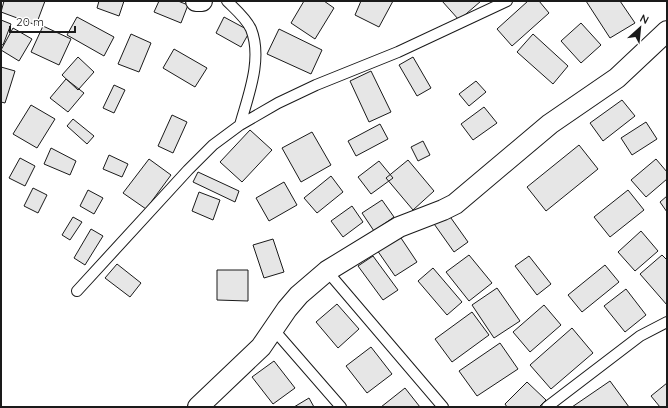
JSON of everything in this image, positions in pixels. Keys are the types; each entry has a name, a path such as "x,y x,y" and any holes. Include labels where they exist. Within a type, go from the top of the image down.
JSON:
{"street":[{"path":"196,1 202,1"},
{"path":"198,407 261,347 287,309 299,295 327,271 399,227 455,204 550,124 617,78 667,31"}],"lane":[{"path":"227,1 240,14 250,28 255,44 250,89 240,125"},
{"path":"77,291 203,155 213,145 240,125 278,103 316,85 398,52 507,1"},
{"path":"327,271 443,407"},
{"path":"547,407 634,340 667,322"},
{"path":"274,330 341,407"}],"building":[{"path":"4,1 45,1 36,25 1,12"},
{"path":"99,1 124,1 119,16 97,8"},
{"path":"159,1 178,1 188,5 181,23 154,12"},
{"path":"304,1 324,1 334,8 315,39 291,23"},
{"path":"361,1 393,1 379,27 355,15"},
{"path":"442,1 481,1 459,20"},
{"path":"528,1 539,1 549,13 512,46 497,29"},
{"path":"586,1 620,1 635,23 610,38"},
{"path":"77,17 114,37 104,56 67,35"},
{"path":"224,17 250,31 241,47 216,33"},
{"path":"1,20 11,24 3,45 1,44"},
{"path":"581,23 601,45 581,63 561,41"},
{"path":"43,26 71,39 59,65 31,52"},
{"path":"13,28 32,39 19,61 1,50"},
{"path":"279,29 322,50 311,74 267,54"},
{"path":"131,34 151,43 139,72 118,64"},
{"path":"533,34 568,66 553,84 517,52"},
{"path":"174,49 207,68 195,87 163,68"},
{"path":"78,57 94,72 78,90 62,75"},
{"path":"413,57 431,88 417,96 399,65"},
{"path":"1,67 15,71 5,103 1,102"},
{"path":"371,71 391,112 369,122 350,81"},
{"path":"66,79 84,93 68,112 50,98"},
{"path":"476,81 486,92 469,106 459,94"},
{"path":"114,85 125,90 114,113 103,108"},
{"path":"622,100 635,116 603,141 590,123"},
{"path":"31,105 55,119 37,148 13,134"},
{"path":"484,107 497,123 473,140 461,124"},
{"path":"172,115 187,122 173,153 158,146"},
{"path":"73,119 94,136 87,144 67,126"},
{"path":"646,122 657,139 632,155 621,138"},
{"path":"380,124 388,139 356,156 348,141"},
{"path":"250,130 272,150 242,182 220,162"},
{"path":"312,132 331,165 301,182 282,148"},
{"path":"423,141 430,155 418,161 411,147"},
{"path":"579,145 598,169 546,211 527,187"},
{"path":"51,148 76,161 70,175 44,164"},
{"path":"109,155 128,164 122,177 103,169"},
{"path":"20,158 35,166 25,186 9,178"},
{"path":"149,159 171,175 146,209 123,193"},
{"path":"656,159 667,172 667,179 646,197 631,180"},
{"path":"408,160 434,191 413,210 386,178"},
{"path":"379,161 393,178 371,194 358,177"},
{"path":"198,172 239,191 235,202 193,182"},
{"path":"331,176 343,192 317,213 304,198"},
{"path":"284,182 297,205 269,221 256,198"},
{"path":"33,188 47,195 38,213 24,206"},
{"path":"88,190 103,198 94,214 80,206"},
{"path":"628,190 644,210 610,237 594,217"},
{"path":"199,192 220,200 213,220 192,211"},
{"path":"667,196 667,212 660,202"},
{"path":"382,200 394,217 374,231 362,213"},
{"path":"352,206 363,222 343,237 331,221"},
{"path":"446,211 468,242 454,252 432,221"},
{"path":"73,217 82,222 70,240 62,235"},
{"path":"91,229 103,236 85,265 74,258"},
{"path":"641,231 658,251 635,271 618,252"},
{"path":"399,235 417,262 395,276 377,250"},
{"path":"273,239 284,272 264,278 253,245"},
{"path":"469,255 492,283 469,301 446,272"},
{"path":"662,255 667,260 667,305 640,274"},
{"path":"373,256 398,290 383,300 358,266"},
{"path":"529,256 551,284 537,295 515,266"},
{"path":"117,264 141,283 130,297 105,278"},
{"path":"605,265 619,282 582,312 568,295"},
{"path":"433,268 462,302 447,315 418,281"},
{"path":"217,270 248,270 248,301 217,300"},
{"path":"497,288 520,321 494,338 472,305"},
{"path":"626,289 646,315 625,332 604,306"},
{"path":"337,304 359,329 338,348 316,322"},
{"path":"544,305 561,325 530,352 513,332"},
{"path":"472,312 489,335 452,362 435,339"},
{"path":"572,328 593,353 551,389 530,365"},
{"path":"500,343 518,369 477,396 459,371"},
{"path":"371,347 392,374 367,393 346,366"},
{"path":"274,361 295,388 273,404 252,377"},
{"path":"610,381 629,407 572,407"},
{"path":"527,382 546,400 539,407 507,407 505,404"},
{"path":"667,383 667,407 660,407 651,396"},
{"path":"405,388 420,407 381,407"},
{"path":"309,398 314,407 294,407"}]}
